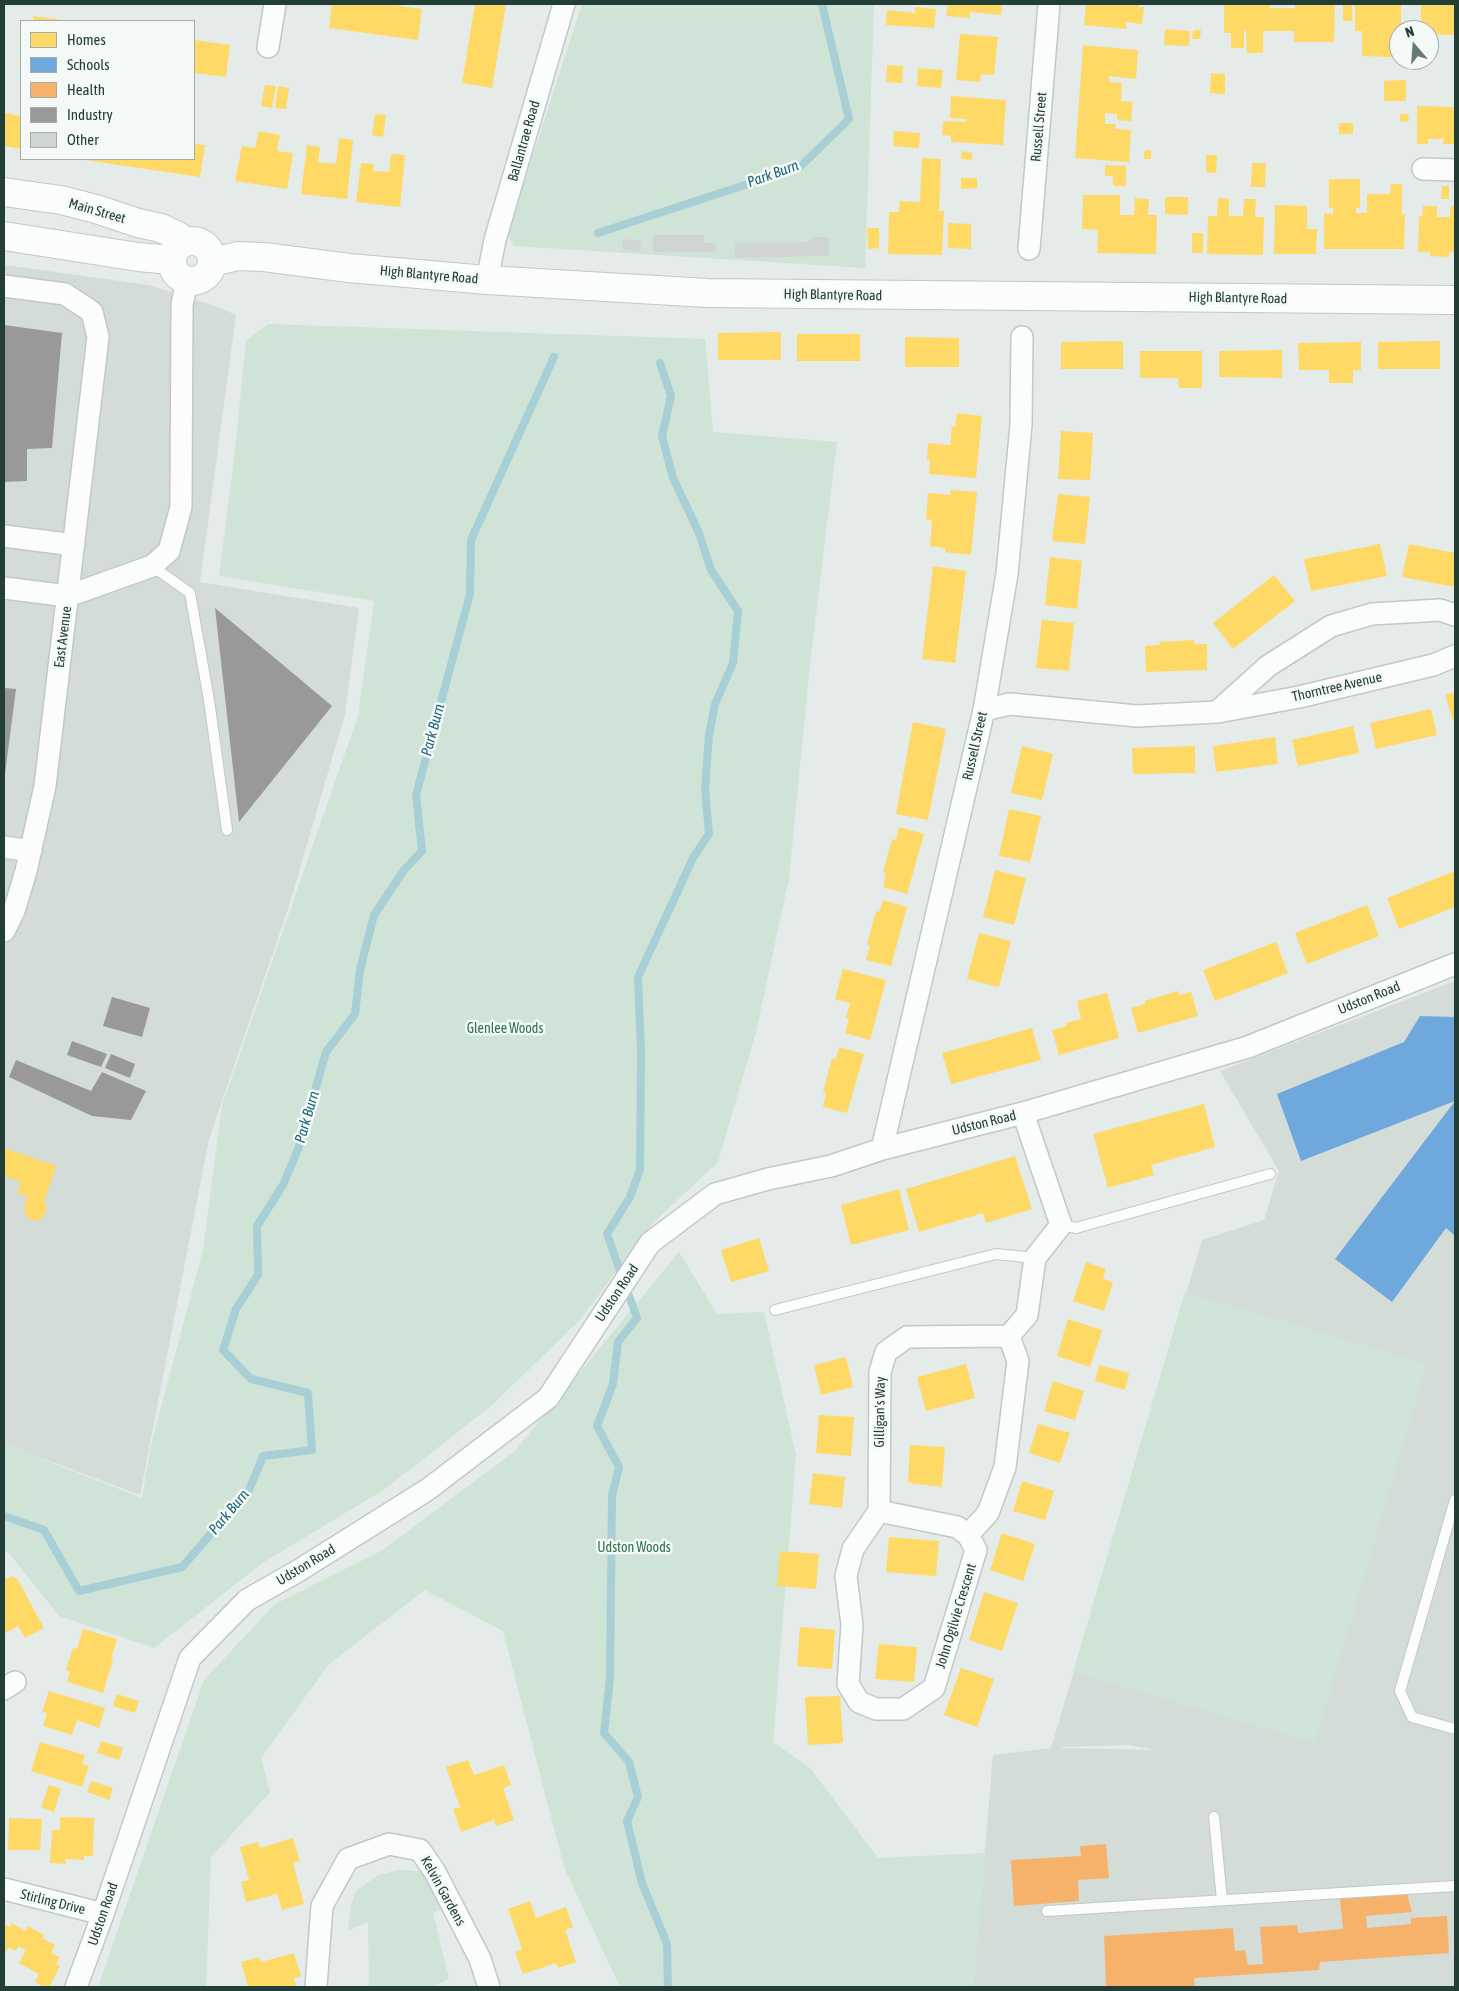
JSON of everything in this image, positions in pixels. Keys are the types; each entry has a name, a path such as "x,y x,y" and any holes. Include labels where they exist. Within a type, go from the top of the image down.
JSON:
{"main road":[{"name":"Main Street","path":"4,192 61,200 96,208 138,223 161,228 178,236 181,261"},
{"path":"4,236 181,261"},
{"name":"High Blantyre Road","path":"181,261 199,241 205,244 212,255 213,262 238,256 264,257 349,268 487,280 707,293 1455,300"}],"street":[{"path":"268,47 275,4"},
{"name":"Ballantrae Road","path":"487,280 495,240 564,4"},
{"name":"Russell Street","path":"1029,249 1050,4"},
{"path":"1423,169 1455,170"},
{"path":"4,588 68,596 152,566 169,551 181,507 181,261"},
{"name":"East Avenue","path":"4,286 65,294 92,312 98,337 45,786 32,851 14,911 4,931"},
{"name":"Russell Street","path":"882,1149 984,710 1007,574 1021,425 1022,337"},
{"path":"4,536 74,545"},
{"path":"1218,712 1268,666 1331,626 1372,614 1440,610 1455,615"},
{"name":"Thorntree Avenue","path":"984,710 1010,704 1137,716 1218,712 1299,697 1433,665 1455,656"},
{"path":"4,847 32,851"},
{"name":"Udston Road","path":"76,1987 103,1914 190,1658 247,1600 298,1571 427,1490 548,1398 650,1243 715,1194 768,1179 831,1166 882,1149 1023,1113 1248,1047 1455,964"},
{"path":"879,1511 957,1527 968,1535 988,1513 1005,1467 1018,1360 1009,1336 1027,1315 1035,1258 1061,1225 1023,1113"},
{"name":"Gilligan's Way","path":"879,1511 880,1372 886,1352 906,1337 1009,1336"},
{"name":"John Ogilvie Crescent","path":"879,1511 853,1549 846,1576 852,1625 848,1684 860,1702 876,1709 903,1709 934,1688 976,1550 968,1535"},
{"name":"Kelvin Gardens","path":"316,1987 322,1906 348,1858 389,1844 420,1850 435,1872 475,1950 489,1987"},
{"name":"Stirling Drive","path":"4,1889 103,1914"}],"lane":[{"path":"152,566 190,593 209,700 227,830"},
{"path":"1061,1225 1076,1228 1270,1174"},
{"path":"775,1310 996,1254 1035,1258"},
{"path":"1455,1500 1400,1691 1412,1717 1455,1728"},
{"path":"1214,1817 1222,1900"},
{"path":"1047,1911 1455,1886"}],"shaded area":[{"path":"4,265 149,285 212,305 236,315 200,582 359,608 345,714 290,903 209,1139 140,1495 4,1444"},
{"path":"1455,981 1455,1987 973,1987 993,1755 1051,1748 1202,1240 1264,1220 1279,1171 1220,1071","holes":["1128,1745 1155,1750 1062,1748 1062,1747"]}],"green space":[{"path":"582,4 874,4 865,268 514,246 507,235"},
{"name":"Glenlee Woods","path":"268,324 705,339 713,432 837,442 810,664 789,878 756,1032 718,1162 654,1222 579,1321 491,1406 385,1489 264,1562 154,1648 59,1616 8,1552 4,1552 4,1444 142,1498 151,1445 203,1250 222,1105 358,716 374,601 219,576 234,459 246,341"},
{"name":"Udston Woods","path":"679,1252 717,1314 764,1312 796,1455 773,1742 810,1768 878,1858 986,1853 973,1987 620,1987 564,1867 503,1631 425,1590 329,1664 261,1758 270,1792 211,1857 206,1987 98,1987 204,1680 275,1604 381,1551 514,1452"},
{"path":"1185,1292 1427,1364 1315,1743 1073,1672"},
{"path":"400,1870 419,1871 432,1884 444,1907 433,1913 449,1978 434,1987 369,1987 368,1922 348,1930 351,1905 356,1891 378,1875"}],"building: Homes":[{"path":"332,4 386,4 422,9 418,40 329,28"},
{"path":"475,4 506,4 492,88 462,83"},
{"path":"948,4 1002,4 1001,15 970,12 969,18 946,16"},
{"path":"1086,4 1139,4 1138,7 1144,7 1142,24 1126,22 1126,29 1084,25"},
{"path":"1224,4 1270,4 1270,8 1295,8 1295,4 1335,4 1334,42 1294,42 1294,31 1263,31 1263,53 1247,53 1246,30 1244,30 1244,48 1231,48 1231,33 1224,33"},
{"path":"1343,4 1352,4 1352,21 1343,21"},
{"path":"1355,4 1401,4 1401,20 1389,20 1389,57 1362,56 1362,31 1355,31"},
{"path":"1421,4 1455,4 1455,35 1439,34 1439,20 1421,20"},
{"path":"915,7 936,9 934,28 886,25 887,10 915,13"},
{"path":"33,16 64,20 33,20"},
{"path":"1165,29 1190,31 1189,46 1164,45"},
{"path":"1193,30 1201,30 1200,39 1192,39"},
{"path":"960,34 998,37 994,75 981,74 980,82 956,80"},
{"path":"195,40 230,45 226,77 195,73"},
{"path":"1083,45 1138,50 1136,79 1109,76 1109,82 1122,83 1121,101 1133,102 1131,121 1117,120 1117,114 1105,113 1105,124 1116,124 1115,129 1131,130 1129,162 1075,158"},
{"path":"887,65 903,66 902,83 886,82"},
{"path":"918,68 943,70 941,88 917,86"},
{"path":"1211,73 1225,74 1225,94 1210,93"},
{"path":"1406,80 1406,101 1384,101 1384,81"},
{"path":"265,85 276,86 272,108 261,106"},
{"path":"278,86 289,88 286,109 275,108"},
{"path":"951,96 1006,100 1003,145 951,142 951,136 942,135 943,121 966,122 966,119 950,118"},
{"path":"1417,106 1455,107 1455,144 1443,144 1444,139 1428,139 1428,144 1417,144"},
{"path":"4,113 20,116 20,149 4,146"},
{"path":"375,114 386,115 383,137 372,135"},
{"path":"1400,114 1408,114 1409,121 1400,122"},
{"path":"1339,123 1353,123 1353,134 1339,134"},
{"path":"259,131 280,135 277,151 293,153 287,189 235,181 242,146 255,148"},
{"path":"894,131 920,133 919,148 893,146"},
{"path":"339,138 353,140 347,199 301,194 307,145 320,147 318,162 336,164"},
{"path":"195,144 205,145 200,177 85,160 195,160"},
{"path":"1151,150 1151,159 1144,159 1144,151"},
{"path":"962,151 972,153 972,160 961,159"},
{"path":"391,154 405,155 400,207 356,202 361,163 374,164 373,171 389,172"},
{"path":"1206,155 1217,155 1216,173 1206,172"},
{"path":"922,158 941,159 939,211 944,211 942,255 888,254 889,212 899,212 900,201 920,202"},
{"path":"1252,163 1266,163 1265,187 1251,187"},
{"path":"1105,165 1126,166 1126,186 1113,186 1113,176 1105,176"},
{"path":"961,178 977,178 977,188 961,189"},
{"path":"1329,179 1360,179 1360,208 1356,208 1356,213 1367,213 1367,194 1390,194 1391,184 1402,184 1402,215 1405,214 1404,249 1324,249 1324,213 1333,214 1333,208 1329,208"},
{"path":"1442,186 1449,186 1449,199 1441,199"},
{"path":"1083,195 1120,195 1120,215 1134,215 1135,198 1149,199 1148,215 1157,215 1156,254 1097,253 1098,230 1082,229"},
{"path":"1165,197 1188,197 1188,215 1165,214"},
{"path":"1218,198 1229,199 1229,216 1243,216 1244,199 1256,199 1255,217 1264,217 1263,255 1207,254 1208,216 1217,216"},
{"path":"1275,205 1307,206 1307,229 1317,229 1316,254 1274,254"},
{"path":"1454,205 1455,253 1449,252 1449,257 1430,256 1430,252 1418,252 1419,216 1422,216 1423,206 1437,206 1437,217 1450,217 1450,208"},
{"path":"948,223 971,224 971,249 948,248"},
{"path":"867,228 879,228 879,248 868,249"},
{"path":"1192,233 1203,233 1203,253 1192,253"},
{"path":"781,332 781,360 718,360 718,333"},
{"path":"797,334 860,334 860,361 797,361"},
{"path":"905,337 959,338 959,367 905,367"},
{"path":"1123,341 1123,369 1061,369 1061,342"},
{"path":"1440,341 1440,369 1378,369 1378,342"},
{"path":"1361,342 1361,370 1353,370 1353,383 1329,383 1329,370 1299,370 1298,343"},
{"path":"1282,350 1282,378 1219,377 1219,351"},
{"path":"1140,351 1202,351 1202,388 1179,388 1178,378 1140,378"},
{"path":"957,413 982,416 976,478 929,474 930,460 927,460 928,443 950,445 952,426 955,427"},
{"path":"1061,431 1093,433 1090,480 1058,479"},
{"path":"951,490 977,492 971,555 945,552 945,548 930,546 932,521 926,519 928,493 950,495"},
{"path":"1058,494 1090,497 1085,544 1052,541"},
{"path":"1380,544 1387,576 1311,591 1304,559"},
{"path":"1409,544 1455,553 1455,587 1402,577"},
{"path":"1050,557 1082,561 1077,609 1045,605"},
{"path":"933,566 966,571 955,663 922,659"},
{"path":"1274,575 1295,601 1233,649 1213,623"},
{"path":"1042,620 1074,623 1069,671 1036,668"},
{"path":"1194,640 1194,644 1207,644 1207,670 1146,672 1145,646 1160,645 1159,642"},
{"path":"1455,692 1455,720 1453,721 1445,695"},
{"path":"1431,709 1437,735 1376,749 1370,723"},
{"path":"913,722 946,729 928,820 896,814"},
{"path":"1353,726 1359,753 1298,766 1292,740"},
{"path":"1275,737 1278,764 1216,772 1213,746"},
{"path":"1022,746 1053,754 1042,800 1011,793"},
{"path":"1195,746 1195,773 1133,774 1132,748"},
{"path":"1009,809 1041,816 1030,862 999,856"},
{"path":"899,827 924,834 907,894 883,887 886,873 883,872 892,839 896,840"},
{"path":"995,870 1026,878 1014,925 983,917"},
{"path":"1455,871 1455,907 1399,929 1387,898"},
{"path":"883,900 907,907 891,966 866,960 870,946 867,944 876,911 879,912"},
{"path":"1367,905 1379,936 1307,964 1295,933"},
{"path":"979,933 1011,941 999,987 967,979"},
{"path":"1276,942 1288,973 1215,1001 1203,970"},
{"path":"843,969 886,980 870,1040 845,1033 849,1019 846,1018 850,1003 835,999"},
{"path":"1178,991 1179,995 1191,992 1198,1016 1138,1033 1131,1008 1145,1004 1145,1001"},
{"path":"1107,993 1119,1038 1059,1055 1052,1030 1067,1026 1066,1023 1081,1019 1077,1001"},
{"path":"1032,1028 1041,1060 951,1084 942,1053"},
{"path":"839,1047 864,1054 847,1113 823,1107 826,1092 823,1092 832,1058 836,1059"},
{"path":"1204,1104 1215,1147 1151,1165 1154,1175 1108,1188 1093,1134"},
{"path":"4,1148 56,1166 44,1202 47,1208 44,1217 36,1221 27,1218 24,1209 27,1196 17,1193 21,1182 4,1176"},
{"path":"1015,1156 1032,1209 986,1223 983,1213 919,1232 906,1189"},
{"path":"899,1189 909,1230 851,1245 841,1205"},
{"path":"759,1238 769,1271 731,1282 721,1250"},
{"path":"1086,1262 1106,1269 1103,1279 1113,1282 1104,1311 1073,1301"},
{"path":"1068,1319 1102,1330 1090,1367 1057,1356"},
{"path":"846,1357 853,1387 821,1395 814,1365"},
{"path":"966,1364 975,1398 926,1411 917,1377"},
{"path":"1099,1365 1129,1373 1125,1390 1095,1381"},
{"path":"1053,1381 1084,1391 1075,1420 1044,1411"},
{"path":"819,1415 854,1417 851,1456 816,1453"},
{"path":"1038,1424 1070,1433 1060,1463 1029,1453"},
{"path":"910,1445 945,1447 942,1487 908,1483"},
{"path":"813,1473 845,1477 842,1508 809,1504"},
{"path":"1022,1481 1054,1491 1045,1520 1013,1511"},
{"path":"1002,1533 1035,1544 1023,1581 990,1570"},
{"path":"889,1537 939,1541 936,1576 886,1572"},
{"path":"780,1551 819,1554 816,1589 777,1586"},
{"path":"12,1576 18,1580 44,1628 25,1638 18,1626 4,1634 4,1580"},
{"path":"984,1592 1018,1603 1002,1651 969,1640"},
{"path":"800,1627 835,1630 832,1669 797,1666"},
{"path":"83,1629 117,1639 103,1693 67,1682 70,1672 66,1670 73,1648 77,1649"},
{"path":"879,1644 917,1647 914,1682 875,1679"},
{"path":"961,1668 994,1679 977,1727 944,1715"},
{"path":"49,1691 105,1708 99,1728 77,1720 72,1735 43,1726 47,1713 42,1712"},
{"path":"117,1694 139,1701 135,1713 113,1706"},
{"path":"840,1696 843,1743 808,1745 805,1697"},
{"path":"101,1741 123,1748 119,1760 97,1753"},
{"path":"40,1742 85,1755 82,1764 89,1766 82,1787 31,1771"},
{"path":"468,1760 474,1775 504,1765 511,1785 503,1788 514,1820 496,1826 494,1820 461,1832 453,1809 460,1807 446,1767"},
{"path":"91,1781 113,1788 109,1800 87,1792"},
{"path":"49,1785 61,1789 54,1812 41,1807"},
{"path":"60,1817 94,1818 93,1856 84,1856 84,1860 66,1859 66,1864 50,1863 52,1830 60,1830"},
{"path":"9,1818 42,1819 40,1850 8,1850"},
{"path":"293,1838 300,1861 293,1863 304,1904 282,1910 277,1894 246,1902 241,1882 249,1880 240,1847 258,1842 260,1848"},
{"path":"530,1901 536,1918 566,1907 573,1927 565,1930 576,1962 558,1968 556,1963 523,1974 515,1952 522,1949 508,1909"},
{"path":"11,1923 26,1931 28,1926 44,1935 42,1938 55,1945 51,1953 60,1957 56,1964 60,1966 49,1987 44,1987 35,1982 39,1974 19,1963 26,1950 18,1946 16,1951 9,1947 4,1955 4,1924 10,1927"},
{"path":"294,1953 301,1976 294,1978 296,1987 248,1987 241,1962 259,1957 261,1962"}],"building: Schools":[{"path":"1420,1016 1455,1017 1455,1101 1301,1161 1277,1094 1404,1042"},
{"path":"1455,1101 1455,1236 1446,1228 1392,1302 1335,1259"}],"building: Health":[{"path":"1106,1844 1109,1878 1078,1880 1079,1901 1014,1906 1011,1860 1081,1856 1080,1846"},
{"path":"1407,1894 1412,1912 1366,1916 1367,1928 1411,1924 1411,1918 1447,1916 1449,1953 1320,1962 1319,1970 1194,1978 1195,1987 1106,1987 1104,1936 1233,1928 1235,1951 1245,1950 1248,1965 1263,1964 1260,1927 1297,1925 1298,1933 1343,1929 1340,1899"}],"building: Industry":[{"path":"4,325 62,333 52,448 27,449 27,481 4,482"},
{"path":"215,608 332,706 239,822"},
{"path":"4,688 16,689 5,774 4,774"},
{"path":"112,997 150,1008 142,1037 103,1026"},
{"path":"72,1041 107,1054 101,1067 67,1055"},
{"path":"111,1054 135,1064 130,1078 105,1068"},
{"path":"16,1060 91,1091 102,1072 146,1091 131,1120 92,1116 9,1077"}],"building: Other":[{"path":"653,235 704,235 704,243 716,243 716,252 653,252"},
{"path":"812,237 829,237 829,256 735,258 735,243 807,242"},
{"path":"623,239 641,241 640,251 622,249"}],"waterway":[{"name":"Park Burn","path":"598,233 800,167 849,119 822,4"},
{"name":"Park Burn","path":"4,1516 44,1530 79,1591 182,1567 249,1490 263,1456 312,1450 308,1393 251,1379 223,1350 236,1309 258,1275 257,1226 283,1185 299,1147 326,1052 355,1014 360,970 374,915 404,870 422,851 416,795 470,594 471,540 554,357"},
{"path":"660,363 671,396 662,436 673,478 699,533 711,570 738,611 733,663 715,704 709,735 705,789 709,834 693,858 638,977 641,1050 640,1170 630,1197 607,1234 637,1318 618,1342 613,1384 597,1426 619,1467 612,1496 610,1678 604,1733 629,1762 638,1797 627,1821 642,1883 667,1944 668,1987"}]}
